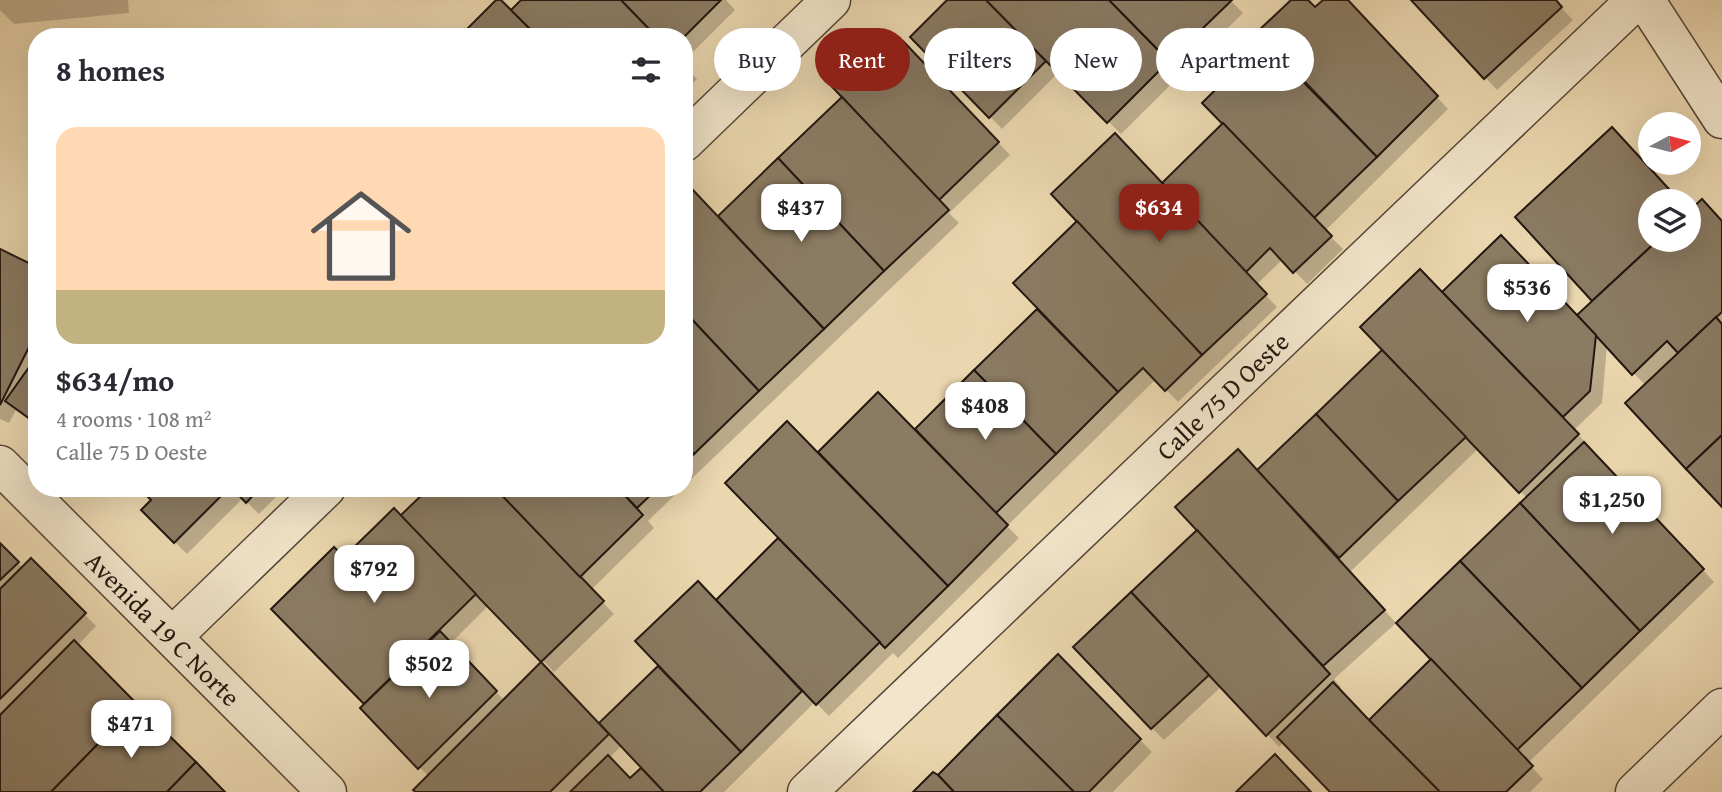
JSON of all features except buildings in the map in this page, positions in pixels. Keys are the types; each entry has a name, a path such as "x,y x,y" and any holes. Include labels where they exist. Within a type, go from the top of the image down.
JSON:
{"street":[{"path":"693,133 831,0"},
{"name":"Calle 75 D Oeste","path":"807,792 1636,0"},
{"path":"1645,0 1722,119"},
{"name":"Avenida 19 C Norte","path":"0,465 28,493"},
{"name":"Avenida 19 C Norte","path":"32,497 327,792"},
{"path":"173,636 317,497"},
{"path":"1635,792 1722,708"}]}
